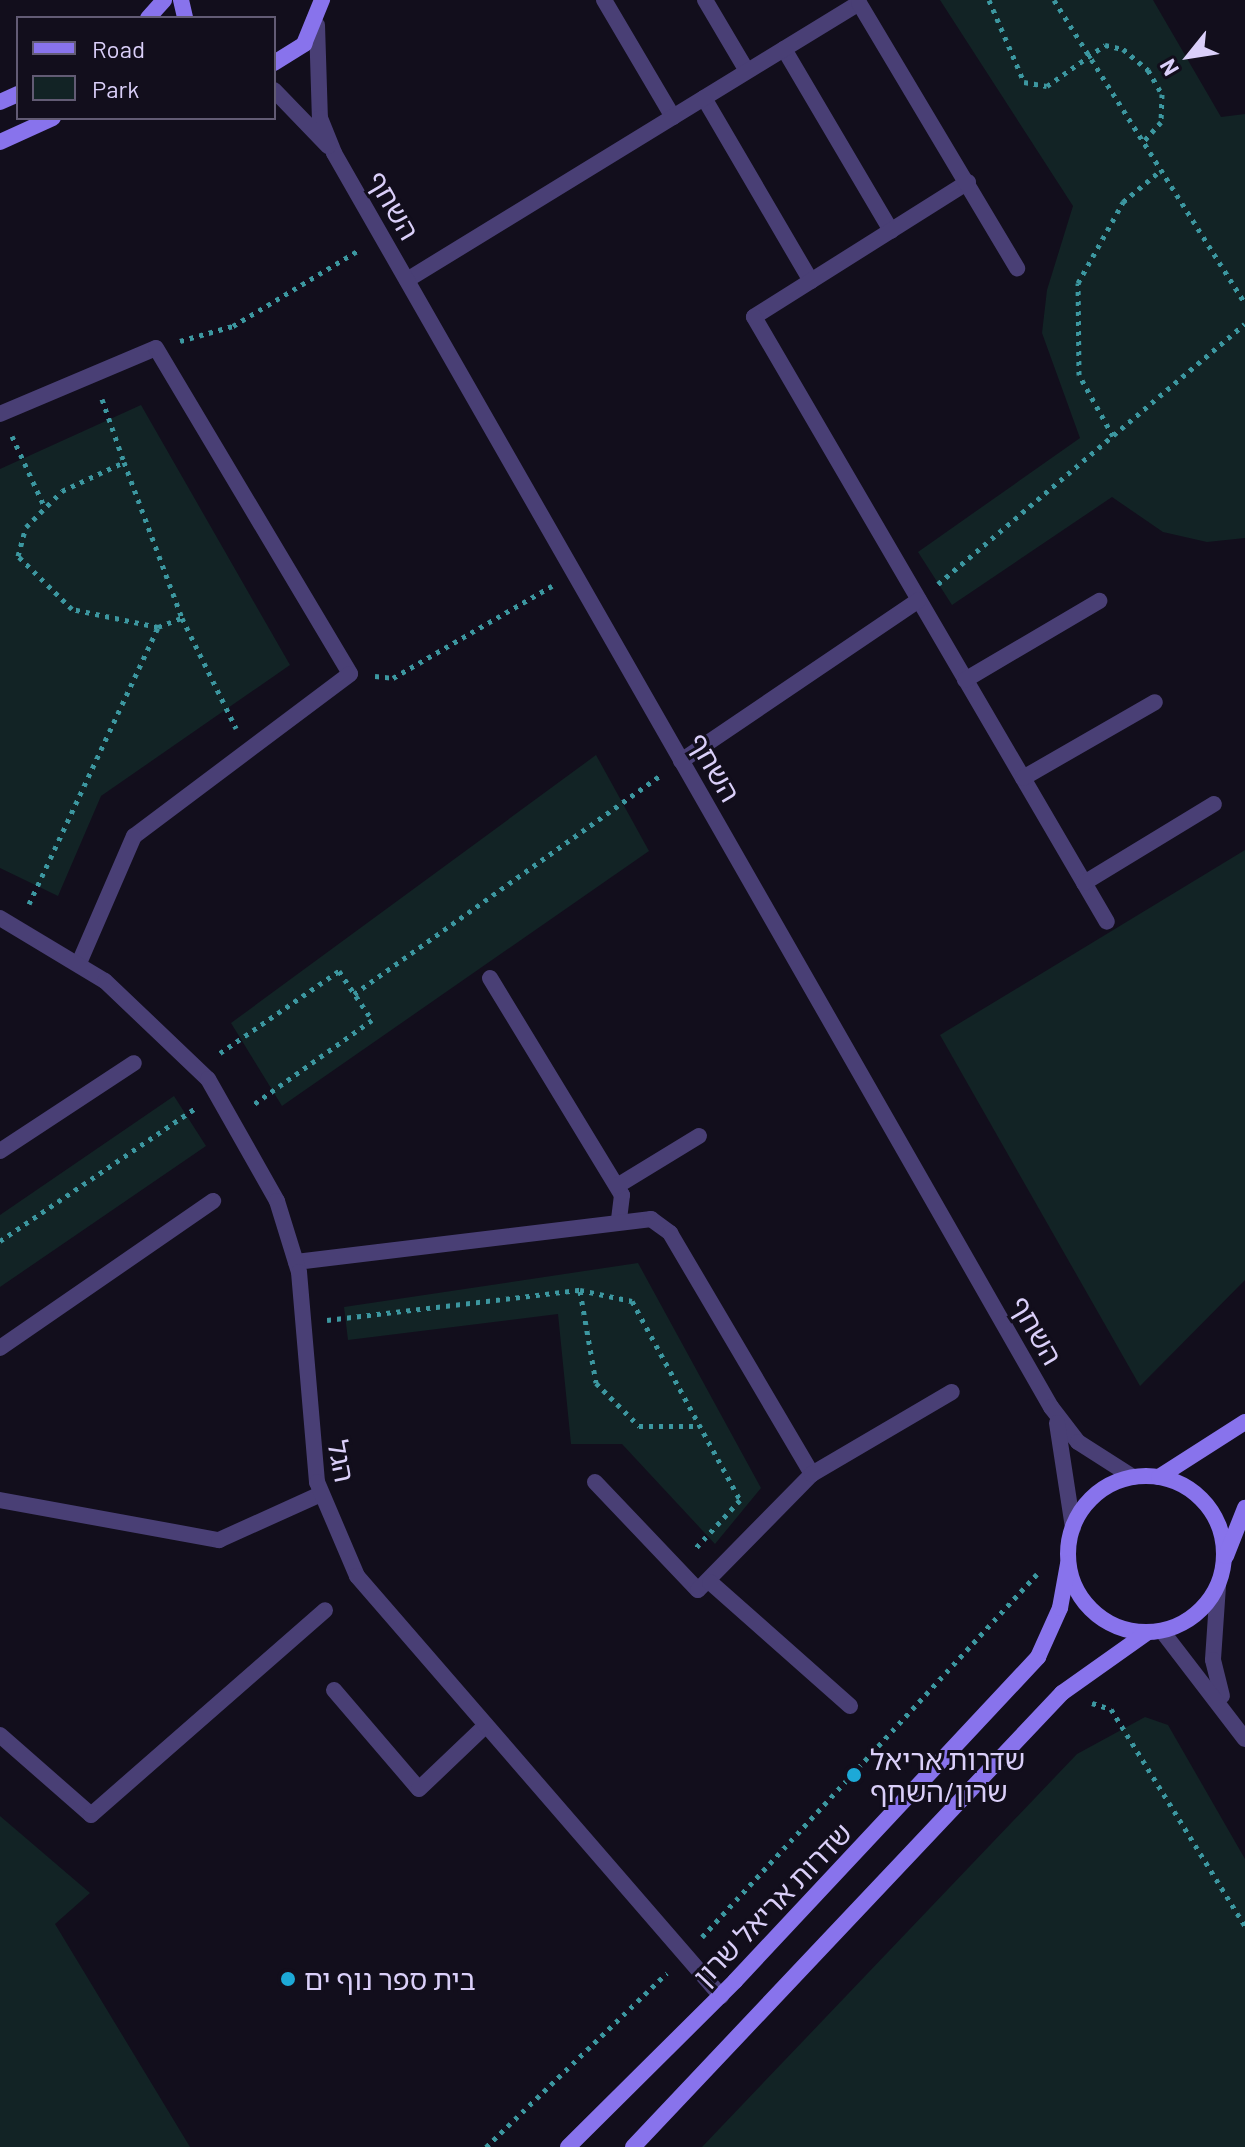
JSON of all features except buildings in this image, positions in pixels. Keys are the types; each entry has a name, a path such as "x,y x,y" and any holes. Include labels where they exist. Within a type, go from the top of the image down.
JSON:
{"street":[{"path":"150,16 164,0"},
{"path":"276,62 304,44 319,14 336,0"},
{"path":"604,0 673,117"},
{"path":"705,0 747,71"},
{"path":"407,280 859,3 1017,268"},
{"name":"השחף","path":"319,14 320,118 334,153 1051,1407 1078,1442 1133,1477"},
{"path":"784,49 891,231"},
{"name":"השחף","path":"276,92 334,153"},
{"path":"704,98 811,281"},
{"path":"0,142 49,120"},
{"path":"968,182 754,317 1107,922"},
{"path":"1,413 156,348 350,674 134,836 79,963"},
{"path":"681,761 919,600"},
{"path":"965,680 1099,601"},
{"path":"1023,778 1155,702"},
{"path":"1084,883 1214,804"},
{"name":"הגל","path":"0,918 79,963 198,1068 217,1094 277,1201 296,1262 321,1494 357,1576 483,1728 721,1996"},
{"path":"490,978 617,1186 619,1220"},
{"path":"0,1151 134,1063"},
{"path":"617,1186 699,1136"},
{"path":"0,1348 213,1201"},
{"path":"296,1262 619,1220 651,1219 670,1233 812,1474"},
{"path":"595,1482 698,1590 710,1582 812,1474 952,1392"},
{"name":"השחף","path":"1051,1407 1067,1461 1071,1532"},
{"path":"1159,1477 1245,1422"},
{"path":"1224,1562 1213,1514 1197,1495 1159,1477 1133,1477 1097,1492 1071,1532 1068,1564 1092,1611 1113,1625 1155,1632 1223,1702 1245,1739"},
{"path":"0,1500 219,1540 321,1494"},
{"path":"1223,1702 1213,1660 1218,1586 1245,1508"},
{"name":"שדרות אריאל שרון","path":"568,2147 721,1996 1038,1657 1060,1608 1068,1564"},
{"path":"710,1582 850,1706"},
{"path":"633,2147 1062,1693 1155,1632 1185,1623 1218,1586"},
{"path":"0,1735 91,1815 325,1610"},
{"path":"334,1690 419,1789 483,1728"}],"path":[{"path":"989,0 1024,82 1047,86 1088,54 1105,45 1123,49 1148,70 1162,94 1161,122 1143,142"},
{"path":"1054,0 1245,303"},
{"path":"1113,436 1079,375 1078,283 1123,202 1161,170"},
{"path":"156,348 233,326 381,236"},
{"path":"919,600 1245,324"},
{"path":"94,374 182,618 248,750"},
{"path":"1,413 45,508"},
{"path":"124,462 62,491 26,527 18,556 72,609 158,627 182,618"},
{"path":"350,674 393,678 574,573"},
{"path":"18,927 158,627"},
{"path":"354,994 681,761"},
{"path":"198,1068 339,971 372,1020 233,1119"},
{"path":"0,1241 217,1094"},
{"path":"580,1290 596,1383 639,1426 700,1426"},
{"path":"304,1323 580,1290 632,1301 740,1500 677,1568"},
{"path":"486,2147 685,1956 1071,1532"},
{"path":"1062,1693 1111,1709 1245,1926"}],"green space":[{"path":"940,0 1153,0 1221,117 1245,114 1245,538 1207,542 1163,532 1112,497 952,605 918,552 1080,438 1042,333 1047,290 1073,206"},
{"path":"141,405 290,665 101,796 58,896 0,868 0,469"},
{"path":"596,755 649,851 282,1106 231,1023"},
{"path":"1245,850 1245,1280 1140,1386 940,1035"},
{"path":"174,1096 206,1146 0,1287 0,1215"},
{"path":"638,1263 761,1488 715,1544 622,1444 571,1444 558,1314 348,1340 344,1307"},
{"path":"1145,1717 1168,1725 1245,1859 1245,2147 702,2147 1077,1754"},
{"path":"0,1816 90,1893 55,1924 190,2147 0,2147"}],"place":[{"name":"שדרות אריאל שרון/השחף","path":"854,1775"},
{"name":"בית ספר נוף ים","path":"288,1979"}]}
